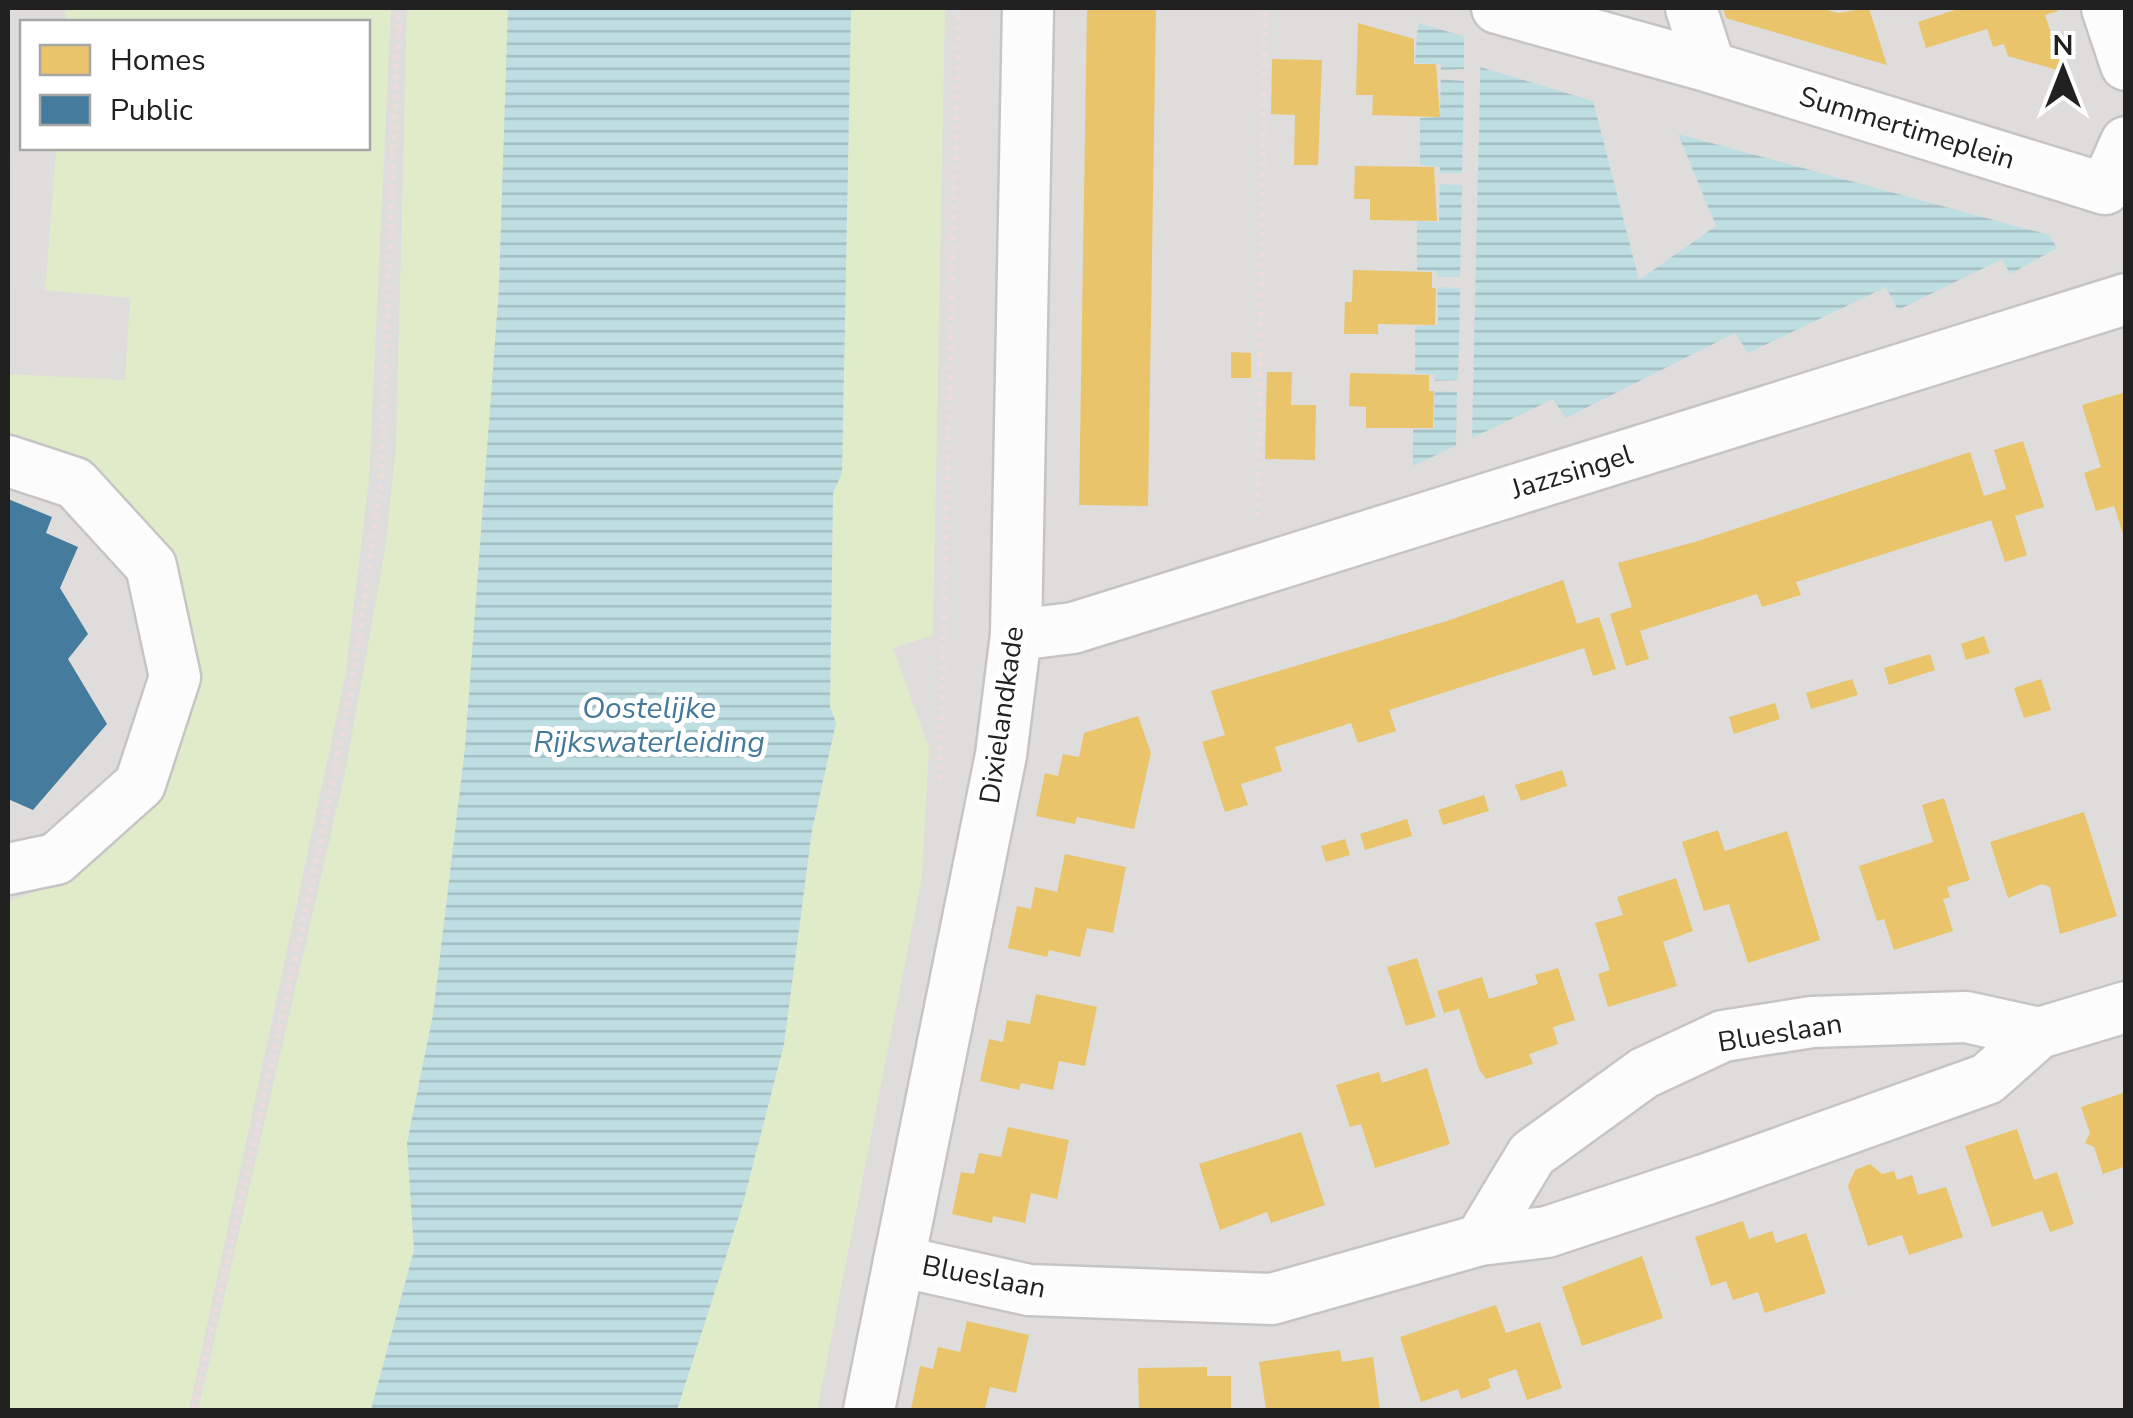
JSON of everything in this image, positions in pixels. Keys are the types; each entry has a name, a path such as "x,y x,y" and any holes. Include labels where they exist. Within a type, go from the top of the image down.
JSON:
{"street":[{"name":"Dixielandkade","path":"868,1410 1002,755 1016,634 1028,8"},
{"name":"Summertimeplein","path":"1497,8 1710,67 2105,189 2126,142"},
{"path":"1691,8 1710,67"},
{"path":"2108,8 2126,65"},
{"name":"Jazzsingel","path":"1016,634 1073,628 2126,299"},
{"path":"8,461 76,483 151,566 175,677 140,784 56,859 8,869"},
{"name":"Blueslaan","path":"900,1261 1028,1290 1272,1299 1480,1240 1547,1232 1987,1079 2039,1033 2126,1007"},
{"name":"Blueslaan","path":"1480,1240 1532,1154 1644,1073 1723,1036 1812,1022 1966,1016 2039,1033"}],"path":[{"path":"194,1410 315,869 359,635 381,481 399,8"},
{"name":"Dixielandkade","path":"940,782 959,8"},
{"path":"1265,8 1258,524 1267,567"}],"shaded area":[{"path":"8,8 2125,8 2125,1410 8,1410"},
{"path":"20,62 20,150 56,150 45,290 8,287"},
{"path":"2096,328 2108,364 2048,383 2037,347"},
{"path":"1953,372 1965,409 1637,514 1625,476"},
{"path":"1519,510 1530,547 1210,648 1198,610"}],"green space":[{"path":"66,8 391,8 369,480 345,677 189,1410 8,1410 8,902 68,879 104,854 135,823 159,788 186,622 19,439 8,433 8,374 125,380 130,298 45,290 56,150 370,150 370,20 65,20"},
{"path":"407,8 508,8 499,288 465,748 433,1015 407,1143 414,1249 371,1410 198,1410 345,773 385,550 396,447"},
{"path":"851,8 945,8 933,635 893,648 929,748 922,877 817,1410 677,1410 743,1203 784,1044 812,830 836,724 830,706 833,493 842,473"}],"water":[{"name":"Oostelijke Rijkswaterleiding","path":"508,8 851,8 842,473 833,493 830,706 836,723 812,830 784,1044 743,1203 677,1410 371,1410 414,1250 407,1143 433,1015 465,748 499,288"},
{"path":"1418,23 1480,41 1480,67 1593,101 1639,280 1716,226 1678,134 2049,235 2057,248 2010,274 2002,259 1898,310 1886,287 1748,353 1735,333 1566,418 1553,399 1413,466 1413,429 1434,429 1435,375 1415,373 1415,326 1438,325 1437,271 1417,270 1417,221 1439,222 1440,167 1420,165 1420,118 1440,117 1441,64 1415,63"}],"pier":[{"path":"1464,36 1481,41 1472,439 1456,447 1457,392 1429,391 1429,381 1458,380 1460,288 1432,287 1432,277 1460,277 1462,185 1434,184 1434,173 1462,173 1464,81 1436,79 1436,70 1464,69"}],"building: Homes":[{"path":"1087,8 1156,8 1148,506 1079,505"},
{"path":"1723,8 1821,8 1838,13 1869,8 1887,65 1726,18"},
{"path":"1961,8 2057,8 2058,11 2045,15 2064,72 2008,56 2004,44 1993,47 1987,29 1926,48 1918,22"},
{"path":"1358,23 1414,39 1414,64 1436,64 1440,117 1372,115 1373,95 1356,95"},
{"path":"1272,59 1322,60 1318,165 1294,165 1295,115 1271,114"},
{"path":"1355,166 1434,167 1437,221 1370,220 1370,199 1354,199"},
{"path":"1353,270 1432,272 1432,288 1436,288 1435,325 1378,324 1378,334 1344,334 1345,302 1352,302"},
{"path":"1231,352 1251,353 1251,378 1231,378"},
{"path":"1267,372 1292,372 1291,405 1316,405 1315,460 1265,459"},
{"path":"1350,373 1429,375 1429,391 1434,391 1433,428 1366,428 1366,407 1349,406"},
{"path":"2126,392 2125,540 2114,506 2096,511 2084,473 2101,467 2082,405"},
{"path":"2023,441 2044,507 2015,516 2027,555 2005,562 1991,520 1796,582 1801,595 1762,607 1757,594 1640,631 1649,659 1626,666 1610,614 1632,607 1618,563 1698,541 1970,452 1984,496 2006,489 1994,450"},
{"path":"1563,580 1577,624 1599,617 1616,669 1593,676 1584,648 1389,710 1396,731 1358,743 1351,723 1275,747 1282,771 1241,784 1248,805 1225,812 1202,742 1225,735 1211,691 1447,621"},
{"path":"1984,636 1990,653 1966,660 1961,644"},
{"path":"1930,654 1935,670 1889,685 1884,668"},
{"path":"1852,679 1858,695 1811,709 1806,693"},
{"path":"2041,679 2051,710 2024,718 2014,688"},
{"path":"1775,703 1780,719 1734,734 1729,717"},
{"path":"1138,716 1151,753 1134,829 1077,817 1075,824 1036,816 1045,773 1058,776 1063,754 1079,757 1084,733"},
{"path":"1562,770 1567,786 1521,801 1515,785"},
{"path":"1484,795 1489,811 1443,825 1438,810"},
{"path":"1944,798 1970,880 1947,887 1950,897 1943,899 1953,931 1894,950 1884,919 1877,921 1859,866 1933,842 1922,805"},
{"path":"2084,812 2117,916 2060,934 2050,887 2042,884 2008,898 1990,842"},
{"path":"1407,819 1412,836 1365,850 1360,834"},
{"path":"1718,830 1725,851 1787,831 1820,940 1748,963 1729,904 1704,911 1682,842"},
{"path":"1345,839 1350,855 1326,862 1321,846"},
{"path":"1065,854 1126,867 1113,933 1087,928 1080,957 1049,950 1047,957 1008,948 1017,906 1031,909 1035,887 1057,892"},
{"path":"1676,878 1693,931 1663,942 1677,986 1608,1007 1598,974 1610,970 1595,923 1623,915 1617,897"},
{"path":"1417,958 1436,1017 1406,1026 1387,967"},
{"path":"1558,968 1575,1020 1553,1027 1558,1044 1529,1054 1533,1064 1486,1079 1459,1009 1444,1013 1437,991 1482,977 1489,999 1538,984 1535,975"},
{"path":"1036,994 1097,1007 1085,1066 1059,1061 1053,1090 1021,1083 1019,1090 980,1081 989,1039 1003,1042 1007,1020 1030,1024"},
{"path":"1427,1068 1450,1144 1375,1168 1361,1124 1350,1127 1336,1085 1379,1072 1382,1083"},
{"path":"2126,1092 2126,1166 2103,1174 2094,1147 2085,1143 2090,1133 2081,1107"},
{"path":"1008,1127 1069,1140 1057,1199 1031,1193 1025,1223 993,1216 992,1223 952,1214 961,1172 974,1174 979,1153 1001,1157"},
{"path":"2017,1129 2034,1180 2057,1172 2074,1224 2050,1232 2042,1211 1992,1227 1965,1146"},
{"path":"1301,1132 1325,1205 1271,1223 1267,1212 1220,1230 1199,1164"},
{"path":"1870,1164 1882,1174 1894,1171 1897,1180 1912,1175 1918,1195 1946,1187 1963,1237 1909,1255 1902,1235 1868,1246 1848,1186 1855,1170"},
{"path":"1743,1221 1749,1239 1772,1231 1776,1243 1806,1233 1826,1293 1765,1313 1758,1292 1733,1300 1726,1281 1711,1286 1695,1237"},
{"path":"1642,1256 1663,1318 1582,1346 1562,1287"},
{"path":"1496,1305 1506,1333 1540,1322 1562,1388 1527,1400 1516,1369 1488,1379 1491,1388 1461,1399 1458,1389 1421,1402 1400,1337"},
{"path":"967,1321 1029,1335 1016,1393 990,1387 985,1410 911,1409 920,1366 933,1369 938,1347 960,1352"},
{"path":"1340,1350 1342,1362 1373,1357 1380,1410 1266,1410 1259,1362"},
{"path":"1207,1367 1207,1376 1231,1376 1231,1410 1139,1410 1138,1368"}],"building: Public":[{"path":"8,499 52,517 46,533 78,547 60,588 88,634 68,659 107,724 33,810 8,799"}]}
